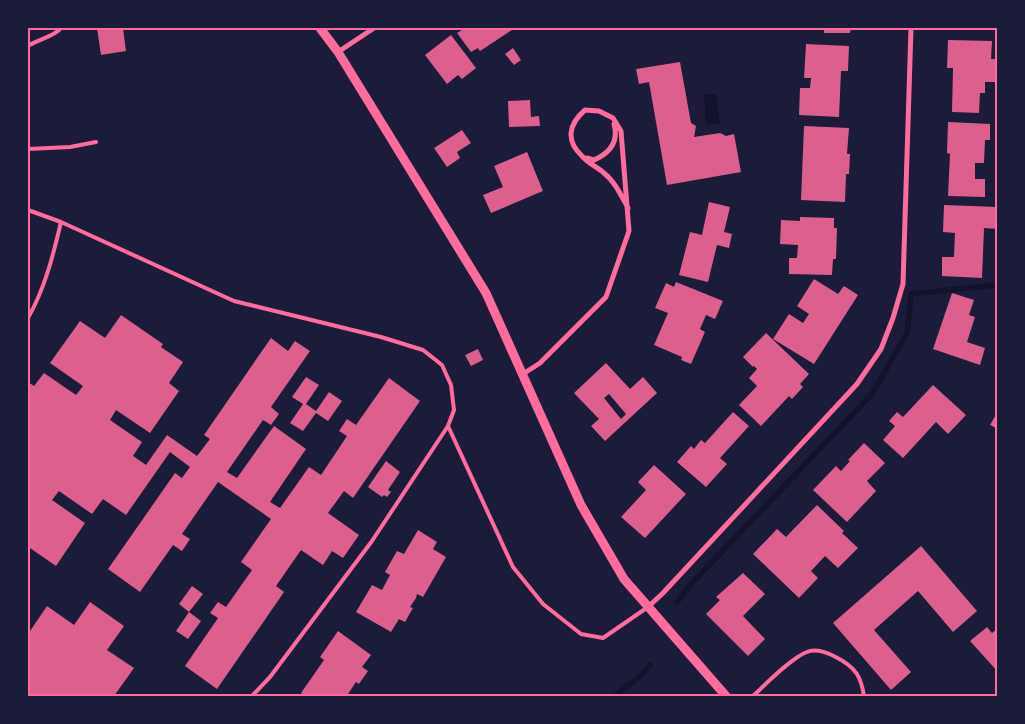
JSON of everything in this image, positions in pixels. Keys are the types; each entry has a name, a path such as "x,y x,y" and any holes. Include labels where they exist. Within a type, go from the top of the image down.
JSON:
{"street":[{"path":"320,28 338,52 486,294 582,505 624,579 726,696"},
{"path":"338,52 374,28"},
{"path":"648,607 857,384 881,349 903,284 911,28"},
{"path":"522,374 546,357 606,297 629,231 628,208 621,131 613,118 599,111 585,110 574,120 570,134 574,145 582,156 605,173 616,186 628,208"},
{"path":"582,156 594,160 606,154 614,143 617,132 613,118"}],"lane":[{"path":"28,46 58,32 62,28"},
{"path":"28,149 70,147 96,142"},
{"path":"28,210 61,222 234,301 381,337 423,350 442,365 451,385 454,410 448,426 372,542 270,677 252,696"},
{"path":"28,318 50,268 61,222"},
{"path":"448,426 513,567 539,601 582,634 603,638 648,607"},
{"path":"753,696 786,666 808,651 825,652 851,666 858,676 864,696"}],"shaded area":[{"path":"716,94 720,123 706,125 704,95"}],"building":[{"path":"97,28 123,28 126,51 101,55"},
{"path":"465,28 515,28 480,51 478,48 471,52 457,33"},
{"path":"824,28 851,28 850,33 824,33"},
{"path":"451,35 476,68 462,79 458,75 447,84 425,55"},
{"path":"948,40 992,41 991,59 998,59 998,82 985,82 985,93 980,93 979,113 952,112 953,68 947,68"},
{"path":"806,44 849,46 848,71 841,71 839,117 799,115 800,88 810,88 811,78 804,78"},
{"path":"513,48 521,60 514,65 505,54"},
{"path":"680,62 691,123 696,126 694,137 720,133 726,136 734,134 741,172 667,185 649,82 639,84 636,69"},
{"path":"530,100 531,117 539,116 540,126 509,127 508,101"},
{"path":"948,122 990,124 990,140 985,140 984,163 975,163 975,179 985,179 985,197 948,196 950,154 947,153"},
{"path":"804,126 849,128 847,154 850,154 849,174 846,174 845,202 801,200"},
{"path":"462,130 471,143 457,152 460,158 447,167 434,148"},
{"path":"527,152 543,191 491,213 483,195 503,187 494,166"},
{"path":"709,202 730,207 724,232 732,234 729,248 717,245 708,282 679,275 690,232 702,235"},
{"path":"944,205 998,207 998,229 984,228 982,278 942,276 942,257 954,257 955,233 943,232"},
{"path":"800,217 834,218 834,228 837,228 836,259 833,259 832,275 789,274 789,258 797,258 798,245 780,244 781,220 800,221"},
{"path":"814,279 838,294 844,286 858,295 814,364 773,339 789,314 803,323 809,314 797,306"},
{"path":"676,282 723,301 715,319 706,315 700,329 705,332 691,364 681,360 682,357 654,345 668,313 655,308 666,283 674,287"},
{"path":"952,293 974,300 969,315 975,317 967,342 985,348 980,365 933,349"},
{"path":"121,315 163,344 161,347 183,362 169,383 179,391 150,433 116,410 110,420 142,442 133,456 146,465 167,435 197,456 210,439 204,435 271,338 288,351 295,341 310,351 271,407 279,414 271,425 263,420 227,472 237,478 274,426 306,449 270,502 280,508 309,467 321,475 347,436 339,431 347,419 356,425 389,378 420,401 353,498 344,491 328,513 359,535 343,558 332,551 323,565 301,550 276,586 284,592 217,689 185,666 218,618 210,613 218,602 226,607 252,570 241,562 271,519 218,482 182,534 190,539 182,551 173,545 140,592 108,569 175,473 182,478 190,467 170,452 126,515 103,499 92,514 59,491 52,500 85,523 56,566 30,548 28,552 28,382 34,386 44,373 76,395 83,386 50,363 80,321 105,338"},
{"path":"766,333 809,374 800,384 803,387 792,399 789,396 761,426 739,405 757,386 749,378 757,369 743,357"},
{"path":"478,349 483,360 471,366 465,355"},
{"path":"606,363 630,389 643,377 657,393 605,441 591,426 599,419 574,393","holes":["609,394 626,414 621,419 604,398"]},
{"path":"306,377 319,385 306,404 316,411 329,392 342,401 328,421 316,413 303,431 290,423 303,404 292,397"},
{"path":"933,385 966,415 948,434 936,422 903,458 883,440 895,426 889,421 897,412 903,417"},
{"path":"998,411 998,429 990,425"},
{"path":"733,412 749,426 720,458 727,464 706,487 677,462 691,446 694,449 701,440 705,443"},
{"path":"864,443 885,463 867,481 876,491 847,522 813,490 836,466 841,471 850,461 848,460"},
{"path":"386,461 400,472 388,490 391,492 387,497 384,495 382,497 368,487"},
{"path":"654,465 686,494 645,538 621,517 646,490 638,482"},
{"path":"817,505 844,531 842,533 858,548 838,568 825,556 811,571 818,578 799,598 753,554 777,529 786,537"},
{"path":"418,530 437,542 433,549 446,557 423,597 417,594 410,607 413,608 405,622 399,619 391,632 356,612 372,585 382,590 390,575 385,572 397,551 404,554"},
{"path":"921,546 977,611 953,632 918,591 874,630 911,672 891,690 833,623"},
{"path":"743,573 765,594 743,616 765,639 748,656 706,614 720,600 716,597"},
{"path":"192,586 203,594 189,612 179,604"},
{"path":"90,602 124,626 107,650 134,668 114,696 28,696 28,634 47,606 74,625"},
{"path":"189,612 201,621 188,639 176,631"},
{"path":"987,627 992,633 998,628 998,672 970,641"},
{"path":"338,631 371,655 362,667 368,671 359,684 356,682 348,694 352,696 305,696 301,693 324,660 320,657"}],"waterway":[{"path":"677,602 693,582 872,394 907,333 911,294 998,285"},
{"path":"615,696 641,675 650,665"}]}
